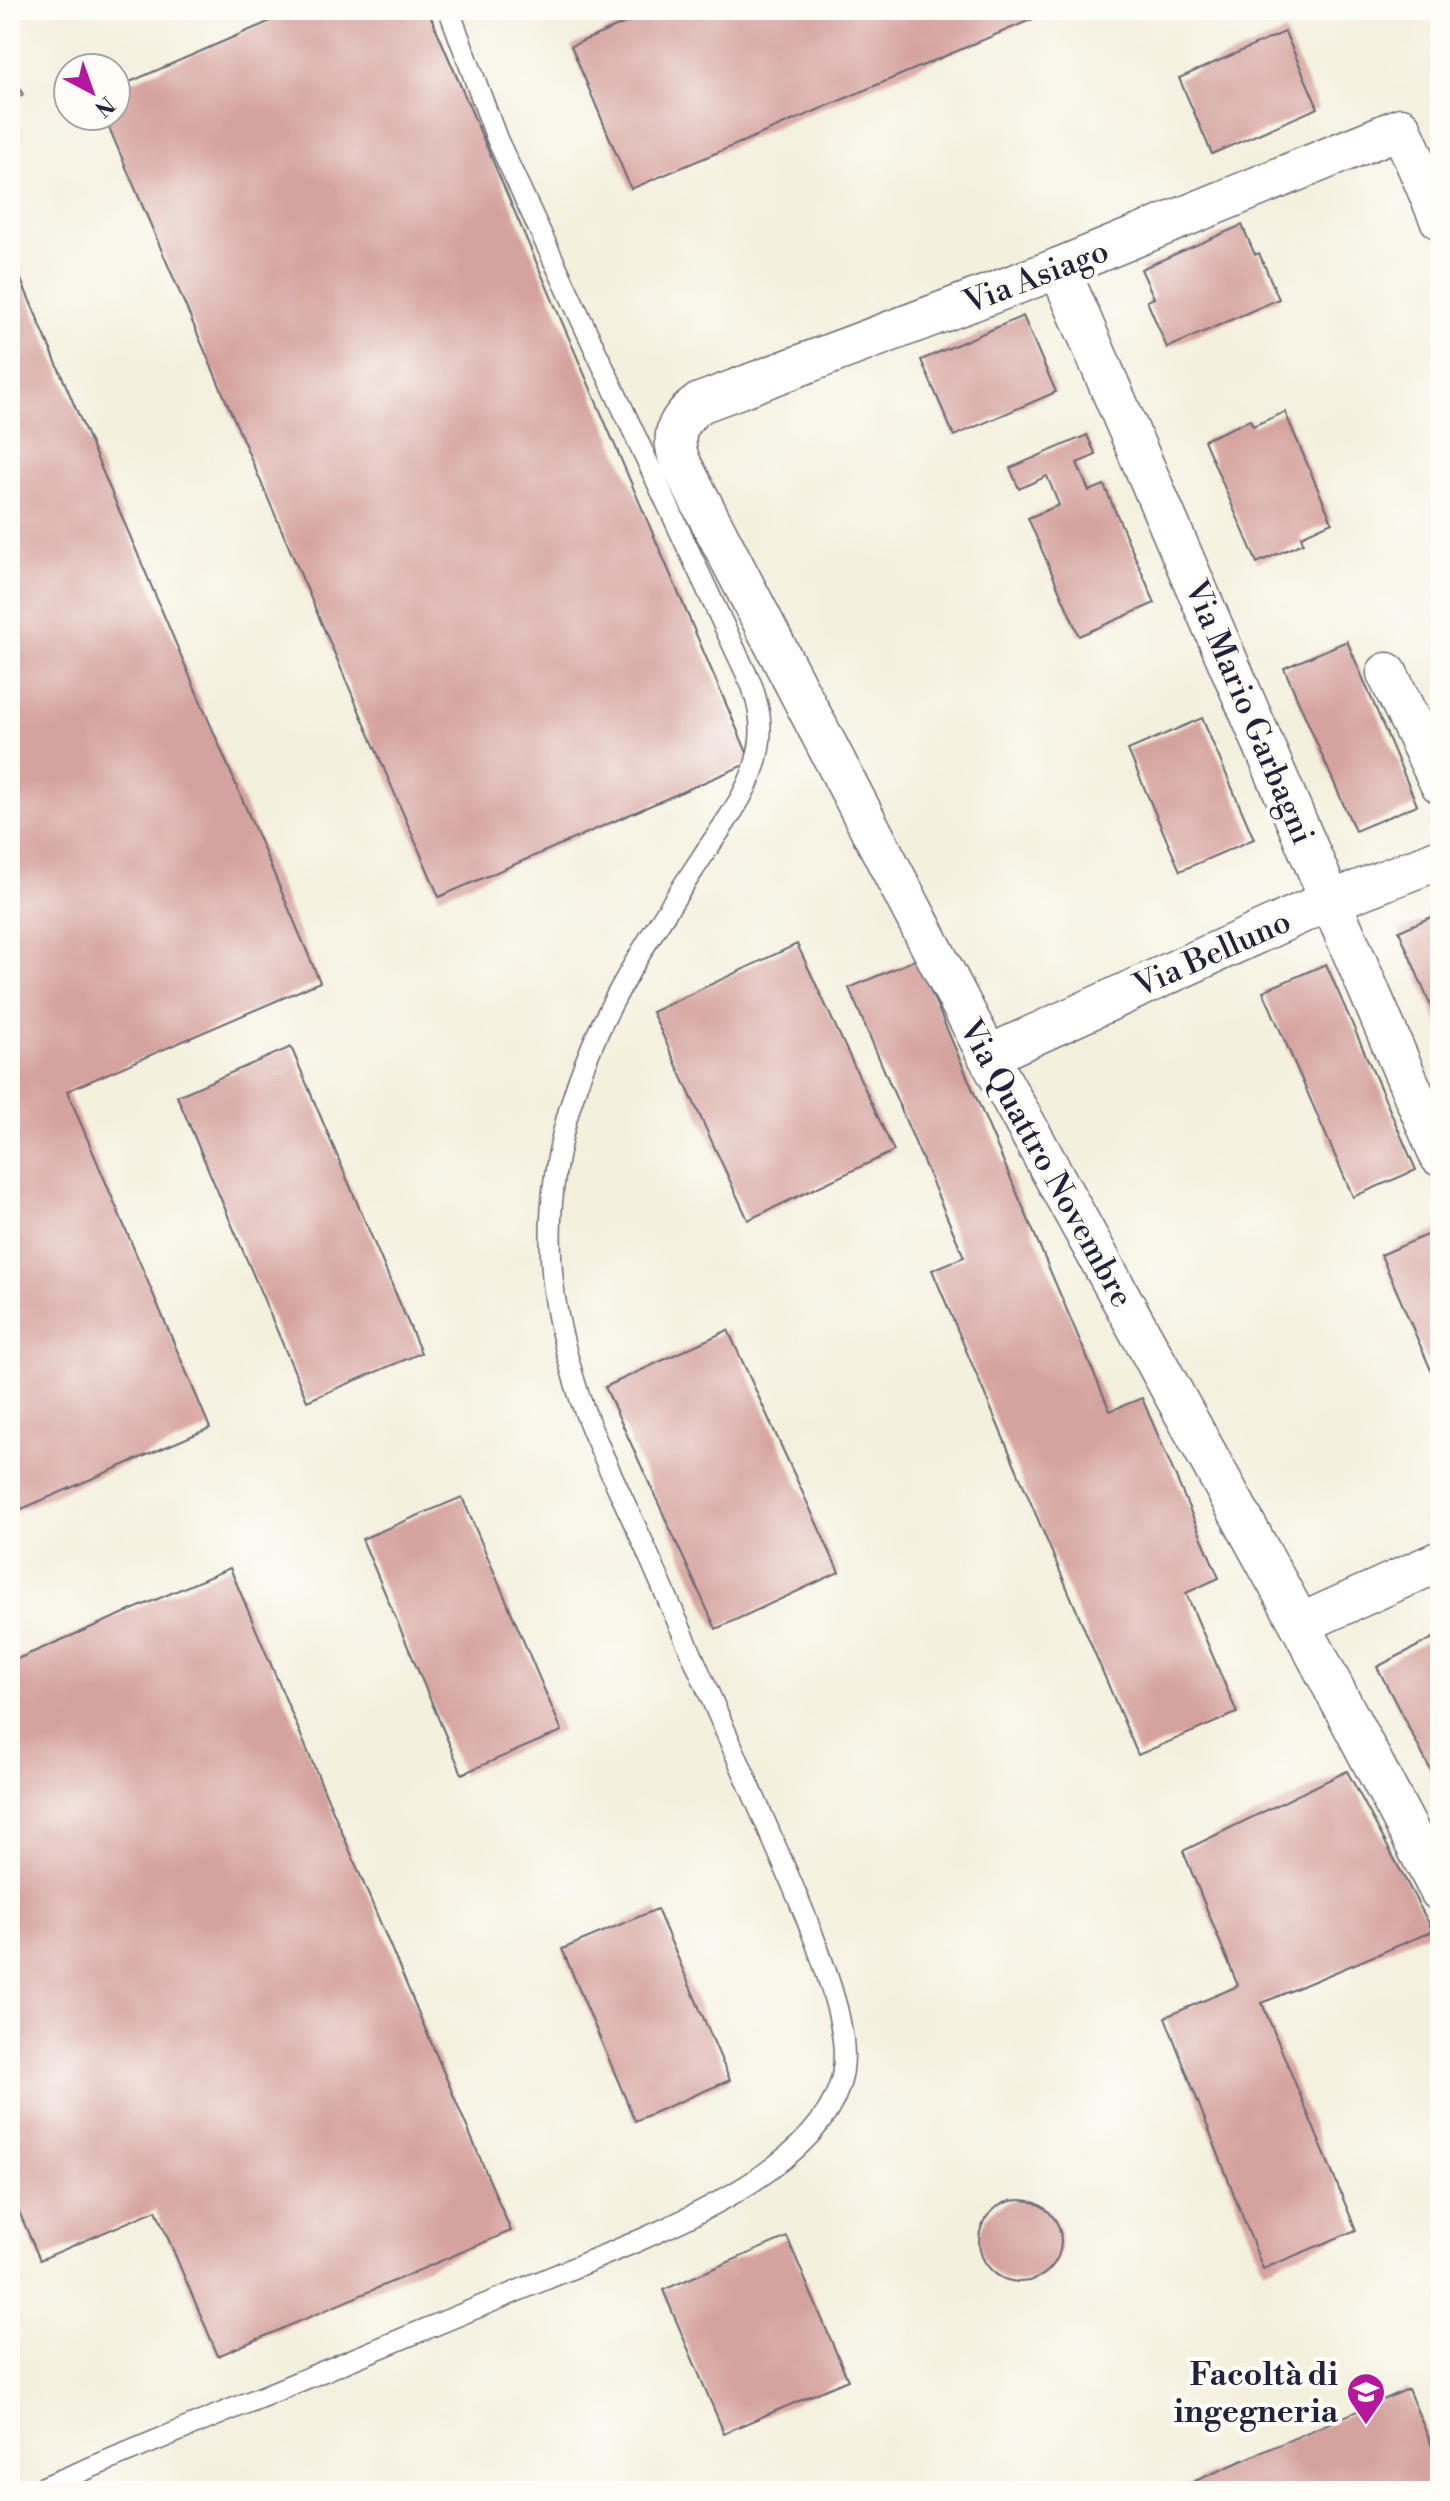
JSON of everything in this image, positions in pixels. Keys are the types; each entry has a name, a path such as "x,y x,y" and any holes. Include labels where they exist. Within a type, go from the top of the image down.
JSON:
{"street":[{"name":"Via Asiago","path":"676,427 700,403 1059,268 1401,128 1440,219"},
{"name":"Via Mario Garbagni","path":"1059,268 1440,1156"},
{"name":"Via Quattro Novembre","path":"676,427 674,438 680,462 988,1056 1300,1624 1440,1891"},
{"path":"1387,673 1440,783"},
{"name":"Via Belluno","path":"988,1056 1331,900 1440,859"},
{"path":"1300,1624 1440,1561"}],"lane":[{"path":"34,2491 631,2244 709,2207 799,2148 828,2112 844,2065 841,2027 817,1948 757,1803 583,1407 560,1324 552,1276 554,1168 566,1120 588,1056 640,954 738,806 759,748 759,707 752,686 497,139 449,10"}],"building":[{"path":"296,10 428,10 751,762 439,897 111,132 132,132 132,81"},
{"path":"656,10 1054,10 631,189 571,46"},
{"path":"1285,32 1318,108 1212,154 1179,78"},
{"path":"10,65 23,95 10,101"},
{"path":"1242,225 1255,255 1259,253 1279,299 1167,348 1147,301 1154,298 1141,269"},
{"path":"10,254 320,982 67,1091 210,1428 10,1514"},
{"path":"1023,316 1056,392 954,436 921,360"},
{"path":"1285,412 1332,522 1301,536 1303,543 1257,563 1204,440 1250,420 1253,426"},
{"path":"1087,435 1096,455 1077,463 1089,491 1104,485 1155,603 1079,636 1028,518 1059,505 1047,476 1019,489 1010,468"},
{"path":"1347,641 1417,805 1355,831 1284,668"},
{"path":"1202,718 1254,839 1180,871 1128,750"},
{"path":"1440,913 1440,1028 1399,931"},
{"path":"797,944 894,1151 748,1220 652,1012"},
{"path":"917,959 1110,1411 1142,1398 1219,1578 1186,1593 1237,1713 1138,1755 932,1270 964,1257 849,988"},
{"path":"1326,964 1416,1170 1353,1197 1263,991"},
{"path":"291,1047 421,1353 307,1401 177,1096"},
{"path":"1440,1229 1440,1391 1381,1255"},
{"path":"728,1330 839,1572 716,1629 605,1387"},
{"path":"462,1497 562,1731 462,1774 362,1539"},
{"path":"230,1568 511,2231 218,2356 156,2210 40,2260 13,2198 10,2200 10,1662"},
{"path":"1439,1635 1440,1638 1440,1788 1377,1667"},
{"path":"1347,1771 1433,1931 1262,2003 1356,2230 1263,2269 1165,2017 1238,1986 1183,1851"},
{"path":"657,1909 730,2080 635,2121 562,1949"},
{"path":"1020,2200 1036,2204 1049,2212 1057,2225 1061,2241 1057,2257 1049,2270 1036,2278 1020,2282 1004,2278 991,2270 983,2257 979,2241 983,2225 991,2212 1004,2204"},
{"path":"787,2237 848,2380 724,2433 663,2290"},
{"name":"Facoltà di ingegneria","path":"1408,2389 1440,2465 1440,2491 1172,2491"}],"place":[{"name":"Facoltà di ingegneria","path":"1366,2426"}]}
